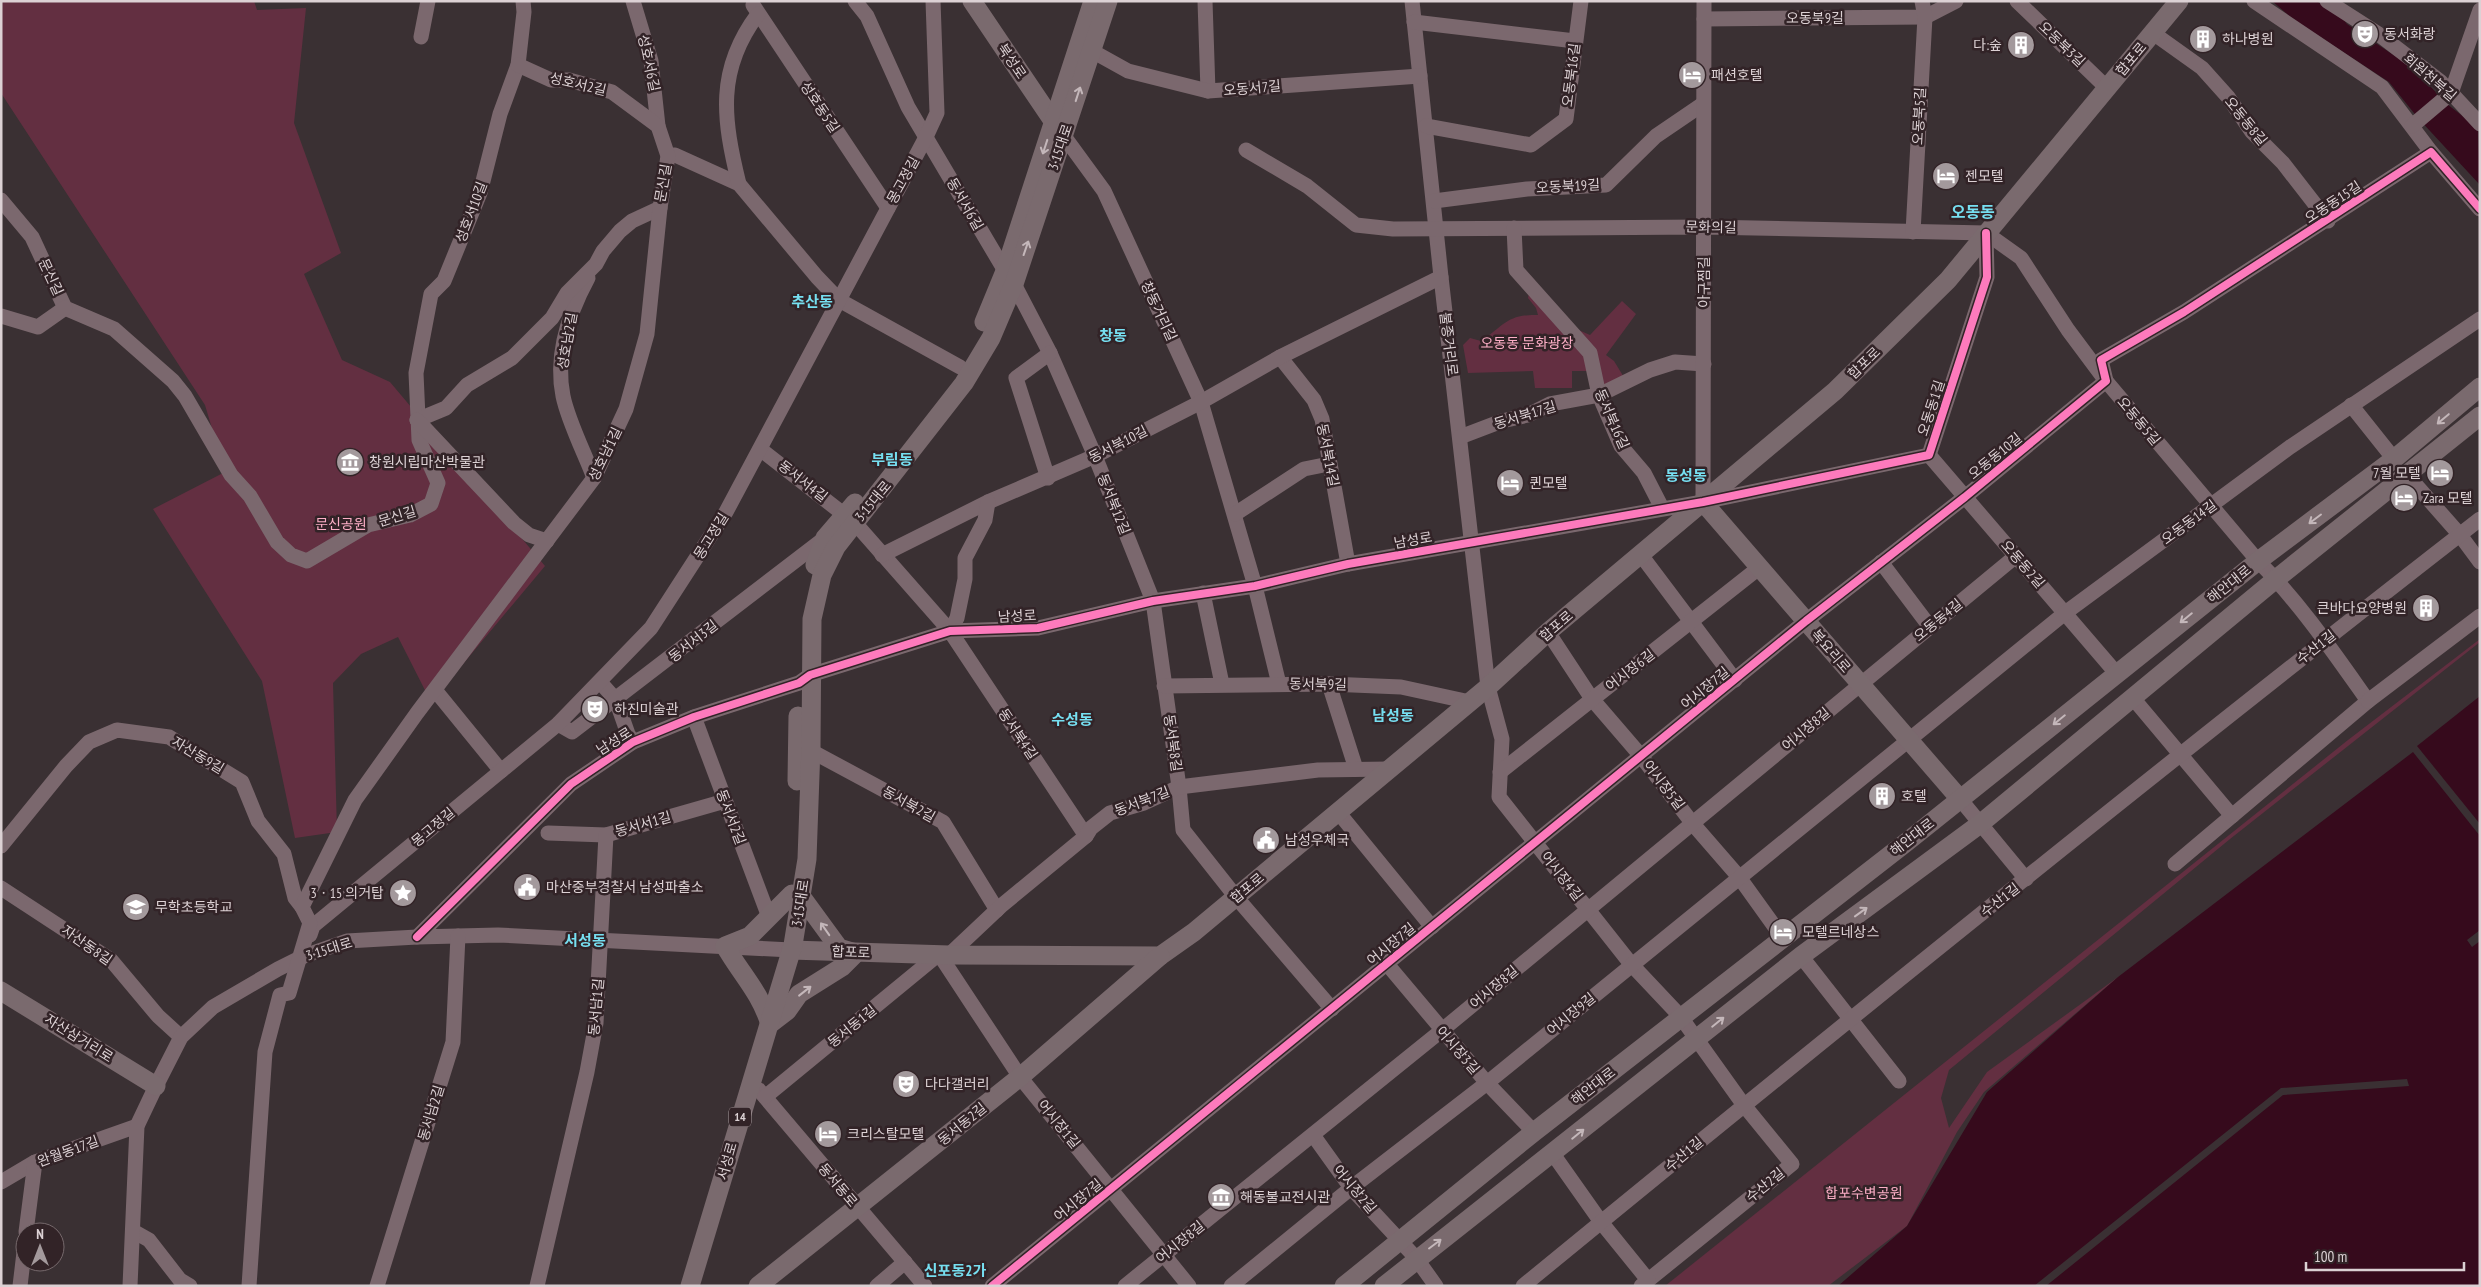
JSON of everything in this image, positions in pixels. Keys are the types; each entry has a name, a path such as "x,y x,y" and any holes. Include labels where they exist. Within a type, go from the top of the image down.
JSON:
{"main road":[{"name":"북성로","path":"972,1 1059,128"},
{"name":"3·15대로","path":"791,950 797,895 807,859 804,747 805,679 801,622 812,571 826,538 890,480 964,383 991,338 1059,128 1093,1"},
{"name":"3·15대로","path":"1059,128 1092,50 1108,1"},
{"name":"합포로","path":"791,950 856,953 1160,956 1236,897 1488,687 1548,632 1835,391 1948,280 2179,1"},
{"name":"3·15대로","path":"805,679 812,619 822,575 850,518 882,471 960,367 1009,278"},
{"name":"해안대로","path":"1344,1286 1680,1016 1960,799 2258,561 2394,459 2480,387"},
{"name":"해안대로","path":"1384,1286 1416,1258 1553,1154 1801,956 1980,824 2276,579 2408,476 2480,416"},
{"name":"복요리로","path":"1703,502 1960,799"},
{"path":"797,895 839,948 856,953 842,967 799,994 787,1012 770,1024 757,991 741,973 725,946 750,936 769,917 797,895"},
{"name":"서성로","path":"690,1286 741,1114 759,1090 770,1024 791,950"},
{"name":"동서동2길","path":"758,1286 1020,1077 1160,956"},
{"name":"자산삼거리로","path":"3,995 156,1086"}],"street":[{"path":"421,37 428,1"},
{"name":"성호서10길","path":"417,420 416,373 430,294 444,281 480,193 500,114 518,65 524,12 522,1"},
{"name":"성호서6길","path":"633,1 651,61 658,126"},
{"name":"동서서6길","path":"855,1 867,16 908,107 1009,278"},
{"name":"몽고정길","path":"301,958 313,926 558,724 651,628 726,512 926,138 937,113 933,1"},
{"path":"1205,1 1208,91"},
{"name":"불종거리로","path":"1412,1 1441,277 1488,687"},
{"name":"오동북16길","path":"1426,126 1530,145 1566,119 1581,1"},
{"name":"아구찜길","path":"1703,502 1704,1"},
{"name":"오동북5길","path":"1913,232 1925,17 1922,1"},
{"path":"1925,17 1956,1"},
{"name":"오동북3길","path":"2017,1 2107,88"},
{"path":"2254,1 2382,87 2431,152 2480,209"},
{"name":"회원천북길","path":"2327,1 2377,34 2441,82 2480,124"},
{"name":"성호동5길","path":"739,184 732,156 726,93 732,58 756,9 888,208"},
{"path":"2412,126 2451,93 2477,29 2480,10"},
{"name":"오동북9길","path":"1704,19 1925,17"},
{"path":"1414,22 1575,41"},
{"name":"오동동8길","path":"2153,33 2202,68 2228,97 2252,132 2283,163 2328,221"},
{"name":"오동서7길","path":"1092,50 1128,71 1208,91 1420,76"},
{"name":"성호서2길","path":"518,65 551,80 569,80 612,92 658,126"},
{"name":"오동북19길","path":"1434,201 1527,189 1606,185 1656,136 1703,104"},
{"path":"658,126 668,156"},
{"name":"창동거리길","path":"1059,128 1104,191 1201,402 1255,586 1279,684"},
{"name":"문화의길","path":"1246,150 1307,186 1356,224 1393,229 1704,227 1986,233"},
{"name":"오동동15길","path":"2106,381 2100,360 2184,312 2328,221 2431,152"},
{"name":"문신길","path":"1,200 32,237 65,308 114,328 173,380 185,396 231,475 250,496 277,542 292,555 307,561 368,525 410,515 431,504 438,483 419,440 417,420 446,408 467,384 512,358 552,318 567,293 596,264 603,250 620,231 632,221 660,208 668,156 675,155 739,184 817,277 839,300 960,367"},
{"name":"성호남1길","path":"302,907 355,800 594,478 626,409 647,334 660,208"},
{"name":"동서북16길","path":"1514,228 1516,270 1590,354 1599,395 1622,446 1644,473 1662,508"},
{"name":"오동동5길","path":"1986,233 2021,258 2068,330 2106,381 2258,561 2276,579 2325,640 2368,701"},
{"name":"오동동1길","path":"1703,502 1929,455 1986,277 1986,233"},
{"name":"성호남2길","path":"594,478 563,397 561,372 564,343 574,306 596,264"},
{"name":"동서북10길","path":"882,555 988,502 1048,478 1095,456 1201,402 1280,357 1441,277"},
{"name":"동서북12길","path":"1009,278 1050,353 1095,456 1153,601"},
{"path":"1,316 38,327 65,308"},
{"name":"오동동14길","path":"1908,739 2065,614 2211,506 2351,405 2480,319"},
{"path":"1048,478 1016,378 1050,353"},
{"name":"동서북14길","path":"1280,357 1314,400 1322,419 1348,564"},
{"name":"동서북17길","path":"1460,437 1502,421 1528,415 1550,404 1599,395 1650,370 1675,362 1704,364"},
{"name":"오동동10길","path":"1806,621 1965,496 2106,381"},
{"path":"2351,405 2394,459"},
{"path":"417,420 514,523 529,535 547,540"},
{"name":"동서서4길","path":"760,449 850,518 882,555"},
{"name":"오동동2길","path":"1929,455 2117,674"},
{"path":"1235,514 1304,469 1329,464"},
{"path":"2408,476 2460,535 2480,562"},
{"path":"882,555 950,631 957,618 964,579 965,558 985,520 988,502"},
{"name":"남성로","path":"417,937 571,784 633,742 694,717 805,679 950,631 1038,628 1153,601 1255,586 1348,564 1703,502"},
{"name":"수산1길","path":"1523,1286 1743,1104 2325,640 2480,519"},
{"name":"동서서3길","path":"558,724 572,732 826,538"},
{"path":"1641,555 1735,680"},
{"name":"오동동4길","path":"1860,684 2016,556"},
{"path":"1881,562 1930,626"},
{"name":"어시장6길","path":"1500,772 1760,567"},
{"path":"1203,593 1222,684"},
{"name":"동서북8길","path":"1153,601 1179,786 1183,830 1236,897 1332,1009"},
{"path":"2176,864 2368,701 2480,616"},
{"name":"어시장7길","path":"992,1286 1806,621"},
{"name":"동서북4길","path":"950,631 1086,836"},
{"name":"어시장5길","path":"1548,632 1592,699 1641,756 1693,824 1739,877 1782,937"},
{"path":"600,682 616,700 628,734 633,742"},
{"path":"1329,684 1356,769"},
{"name":"동서북9길","path":"1164,686 1329,684 1401,687 1470,702"},
{"name":"어시장8길","path":"1125,1286 1441,1031 1860,684"},
{"name":"어시장4길","path":"1488,687 1502,739 1499,797 1631,964 1680,1016"},
{"path":"435,690 501,771"},
{"path":"2132,697 2232,816"},
{"name":"동서서2길","path":"694,717 769,917"},
{"name":"자산동9길","path":"1,846 66,766 89,742 117,730 169,737 242,782 258,821 284,854 295,898 310,923 301,958"},
{"name":"어시장9길","path":"1231,1286 1351,1188 1487,1083 1908,739"},
{"name":"동서북2길","path":"804,747 943,822 997,910"},
{"name":"동서북7길","path":"944,954 1086,836 1091,828 1110,813 1144,803 1179,786 1318,770 1389,769"},
{"path":"1960,799 2026,879"},
{"name":"동서서1길","path":"601,940 606,834 725,801"},
{"path":"1338,812 1432,927"},
{"path":"548,833 606,834"},
{"name":"자산동8길","path":"1,888 111,960 158,1016 181,1038"},
{"name":"3·15대로","path":"130,1286 138,1126 181,1038 213,1007 253,982 301,958 347,941 498,935 791,950"},
{"name":"동서남2길","path":"378,1286 453,1042 458,936"},
{"name":"동서남1길","path":"537,1286 588,1072 596,1023 601,940"},
{"name":"어시장1길","path":"944,954 1020,1077 1189,1286"},
{"name":"동서동1길","path":"759,1090 944,954"},
{"path":"1801,956 1899,1081"},
{"path":"249,1286 265,1052 280,994 289,993 301,958"},
{"name":"어시장3길","path":"1387,964 1441,1031 1534,1132"},
{"name":"수산2길","path":"1644,1283 1792,1164 1743,1104 1680,1016"},
{"name":"동서동로","path":"759,1090 925,1286"},
{"name":"완월동17길","path":"5,1176 35,1162 138,1126"},
{"name":"어시장2길","path":"1313,1135 1351,1188 1416,1258 1436,1286"},
{"path":"1553,1154 1644,1283"},
{"path":"27,1222 35,1162"},
{"path":"133,1231 148,1240 180,1280 190,1286"},
{"path":"877,1286 905,1262"},
{"path":"20,1286 22,1272"}],"green space":[{"name":"문신공원","path":"1,1 254,1 257,10 306,8 294,123 341,253 304,274 342,360 390,382 545,566 431,702 398,637 361,654 333,683 337,832 295,838 262,681 153,509 225,472 205,405 1,93"},
{"name":"오동동 문화광장","path":"1529,293 1574,328 1590,335 1622,301 1636,314 1606,355 1614,361 1625,379 1602,390 1594,371 1572,371 1572,388 1535,388 1533,371 1468,373 1463,345 1470,338 1481,341 1512,319 1528,315 1538,315 1536,308 1528,298"},
{"name":"합포수변공원","path":"2480,639 2480,642 2230,839 1949,1070 1941,1098 1949,1128 1987,1072 2118,977 1984,1092 1957,1132 1907,1226 1828,1286 1665,1286 2348,740"}],"shaded area":[{"path":"2272,1 2316,1 2339,14 2347,24 2413,68 2447,104 2478,128 2480,185 2418,118 2389,82 2293,19"},
{"path":"2480,696 2480,824 2417,746"},
{"path":"2413,752 2480,836 2480,930 2467,940 2472,947 2480,941 2480,1286 2046,1286 2283,1095 2409,1086 2407,1079 2281,1088 2034,1286 1838,1286 1907,1226 1987,1092 2118,977"}],"cycle path":[{"path":"992,1286 1806,621 1965,497 2106,381 2101,360 2184,312 2431,152 2480,209"},
{"path":"417,937 571,784 633,742 694,717 799,683 810,675 950,631 1038,628 1153,601 1255,586 1348,564 1703,502 1929,455 1987,277 1986,233"}],"place":[{"name":"동서화랑","path":"2365,34"},
{"name":"하나병원","path":"2203,39"},
{"name":"다:숲","path":"2021,45"},
{"name":"패션호텔","path":"1692,75"},
{"name":"젠모텔","path":"1946,176"},
{"name":"창원시립마산박물관","path":"350,462"},
{"name":"7월 모텔","path":"2440,473"},
{"name":"퀸모텔","path":"1510,483"},
{"name":"Zara 모텔","path":"2404,498"},
{"name":"큰바다요양병원","path":"2426,608"},
{"name":"하진미술관","path":"595,709"},
{"name":"호텔","path":"1882,796"},
{"name":"남성우체국","path":"1266,840"},
{"name":"마산중부경찰서 남성파출소","path":"527,887"},
{"name":"3ㆍ15 의거탑","path":"403,893"},
{"name":"무학초등학교","path":"136,907"},
{"name":"모텔르네상스","path":"1783,932"},
{"name":"다다갤러리","path":"906,1084"},
{"name":"크리스탈모텔","path":"828,1134"},
{"name":"해동불교전시관","path":"1221,1197"}],"district":[{"name":"오동동","path":"1973,212"},
{"name":"추산동","path":"812,302"},
{"name":"창동","path":"1113,336"},
{"name":"부림동","path":"892,460"},
{"name":"동성동","path":"1686,476"},
{"name":"남성동","path":"1393,716"},
{"name":"수성동","path":"1072,720"},
{"name":"서성동","path":"585,941"},
{"name":"신포동2가","path":"955,1271"}]}
